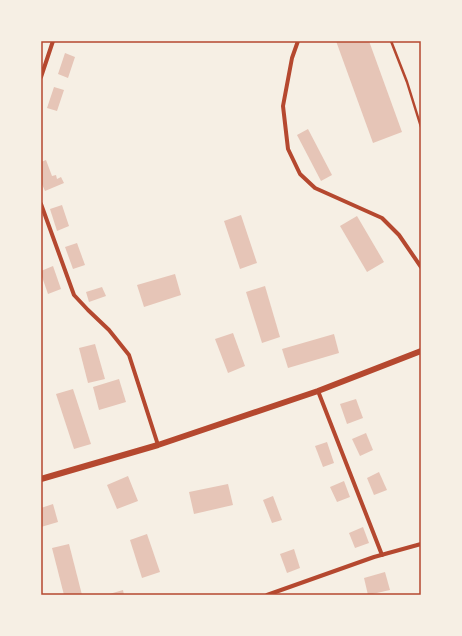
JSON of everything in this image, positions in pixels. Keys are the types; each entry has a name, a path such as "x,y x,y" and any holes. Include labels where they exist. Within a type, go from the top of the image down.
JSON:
{"street":[{"path":"41,77 53,41"},
{"path":"298,41 292,58 283,106 288,149 300,174 315,188 382,218 399,235 421,266"},
{"path":"41,204 74,295 110,330 129,355 158,445"},
{"path":"41,479 158,445 318,391 421,351"},
{"path":"318,391 382,555"},
{"path":"267,595 382,555 421,544"}],"lane":[{"path":"392,41 421,127"}],"building":[{"path":"336,41 369,41 402,132 373,143"},
{"path":"65,53 75,57 68,78 58,74"},
{"path":"54,87 64,90 57,111 47,108"},
{"path":"308,129 332,175 321,181 297,135"},
{"path":"46,160 52,176 56,175 57,179 61,177 64,183 45,191 41,182 41,162"},
{"path":"62,205 69,226 57,231 50,209"},
{"path":"241,215 257,263 240,269 224,221"},
{"path":"357,216 384,262 367,272 340,226"},
{"path":"77,243 85,265 73,269 65,247"},
{"path":"53,266 61,289 48,294 41,271"},
{"path":"175,274 181,295 144,307 137,285"},
{"path":"265,286 280,337 262,343 246,292"},
{"path":"102,287 106,296 89,302 86,292"},
{"path":"233,333 245,366 228,373 215,339"},
{"path":"334,334 339,353 288,368 282,349"},
{"path":"95,344 105,379 88,383 79,348"},
{"path":"119,379 126,402 99,410 93,387"},
{"path":"73,389 91,444 74,449 56,394"},
{"path":"356,399 363,418 347,424 340,404"},
{"path":"366,433 373,450 360,456 352,439"},
{"path":"327,442 334,463 323,467 315,446"},
{"path":"379,472 387,490 374,495 367,478"},
{"path":"128,476 138,501 117,509 107,485"},
{"path":"344,481 350,497 337,502 330,487"},
{"path":"228,484 233,505 194,514 189,492"},
{"path":"273,496 282,520 272,523 263,500"},
{"path":"53,504 58,522 41,527 41,508"},
{"path":"363,527 369,543 355,548 349,533"},
{"path":"147,534 160,572 142,578 130,540"},
{"path":"69,544 82,595 64,595 52,548"},
{"path":"294,549 300,568 287,573 280,554"},
{"path":"385,572 390,590 368,595 364,578"},
{"path":"123,590 124,595 106,595"}]}
